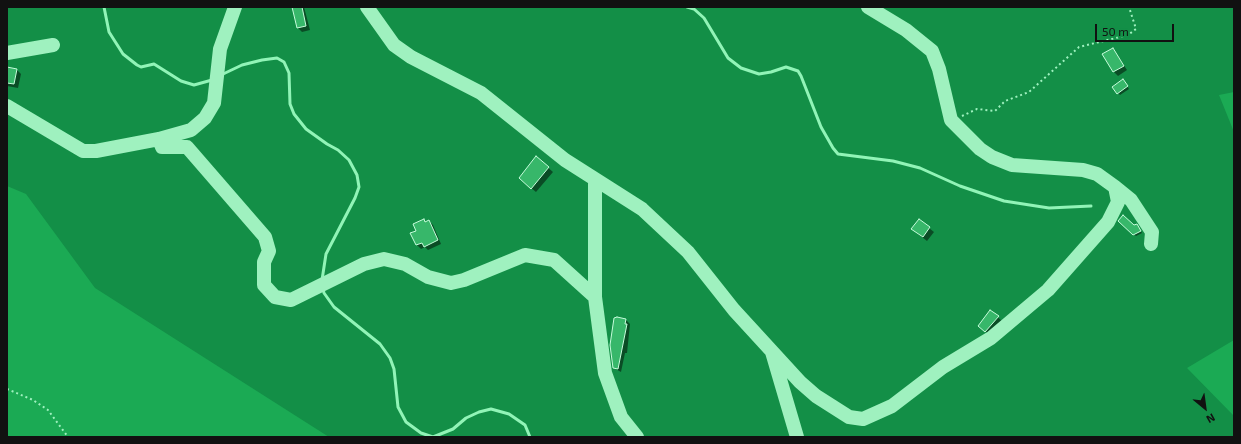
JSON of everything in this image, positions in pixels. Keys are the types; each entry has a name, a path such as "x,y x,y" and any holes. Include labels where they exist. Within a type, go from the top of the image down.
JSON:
{"street":[{"path":"7,106 83,151 96,151 159,139 191,130 205,118 214,103 220,48 235,7"},
{"path":"367,7 394,45 411,57 480,93 565,160 642,209 688,252 734,310 800,382 816,396 849,417 863,420 892,406 943,367 991,338 1048,290 1108,222 1118,202 1115,187"},
{"path":"868,7 906,30 932,51 939,69 951,120 980,149 992,157 1012,165 1083,170 1097,174 1131,200 1152,232 1150,244"},
{"path":"7,53 53,44"},
{"path":"159,139 162,147 187,147 265,237 269,251 264,262 264,285 275,297 291,300 364,264 384,259 406,264 428,277 451,283 464,280 525,255 554,260 595,297"},
{"path":"595,179 595,297 605,373 622,417 637,437"},
{"path":"771,350 796,437"}],"path":[{"path":"951,120 977,109 995,111 1005,101 1028,92 1079,47 1128,35 1136,28 1129,7"},
{"path":"7,389 33,400 48,410 68,437"}],"green space":[{"path":"1234,92 1234,132 1219,95"},
{"path":"7,186 26,194 95,288 329,437 7,437"},
{"path":"1234,340 1234,416 1187,368"}],"building":[{"path":"292,7 302,7 306,26 297,28"},
{"path":"1113,48 1124,66 1113,72 1102,54"},
{"path":"7,67 17,69 14,84 7,83"},
{"path":"1123,79 1128,86 1117,94 1112,87"},
{"path":"536,156 549,167 531,189 519,178"},
{"path":"1123,215 1134,225 1137,224 1141,231 1133,235 1118,221"},
{"path":"424,219 425,222 429,220 438,240 424,247 422,243 416,245 410,233 416,231 413,224"},
{"path":"919,219 930,227 923,237 911,229"},
{"path":"990,310 999,316 985,332 978,326"},
{"path":"617,317 626,319 625,324 627,324 618,369 613,368 610,345 614,318"}],"waterway":[{"path":"104,7 109,32 123,54 137,65 141,67 154,64 181,81 194,85 212,80"},
{"path":"687,7 694,9 704,18 728,58 741,68 759,74 786,67 798,71 821,127 838,154 893,161 920,168 960,186 1004,201 1049,208 1091,206"},
{"path":"221,75 242,65 262,60 277,58 284,62 289,73 290,104 294,114 306,129 338,150 349,160 357,175 359,187 355,198 326,254 322,280"},
{"path":"323,289 324,293 334,307 380,344 390,358 394,369 398,407 406,422 421,433 433,437 453,429 466,418 479,412 491,409 509,414 525,425 530,437"}]}
